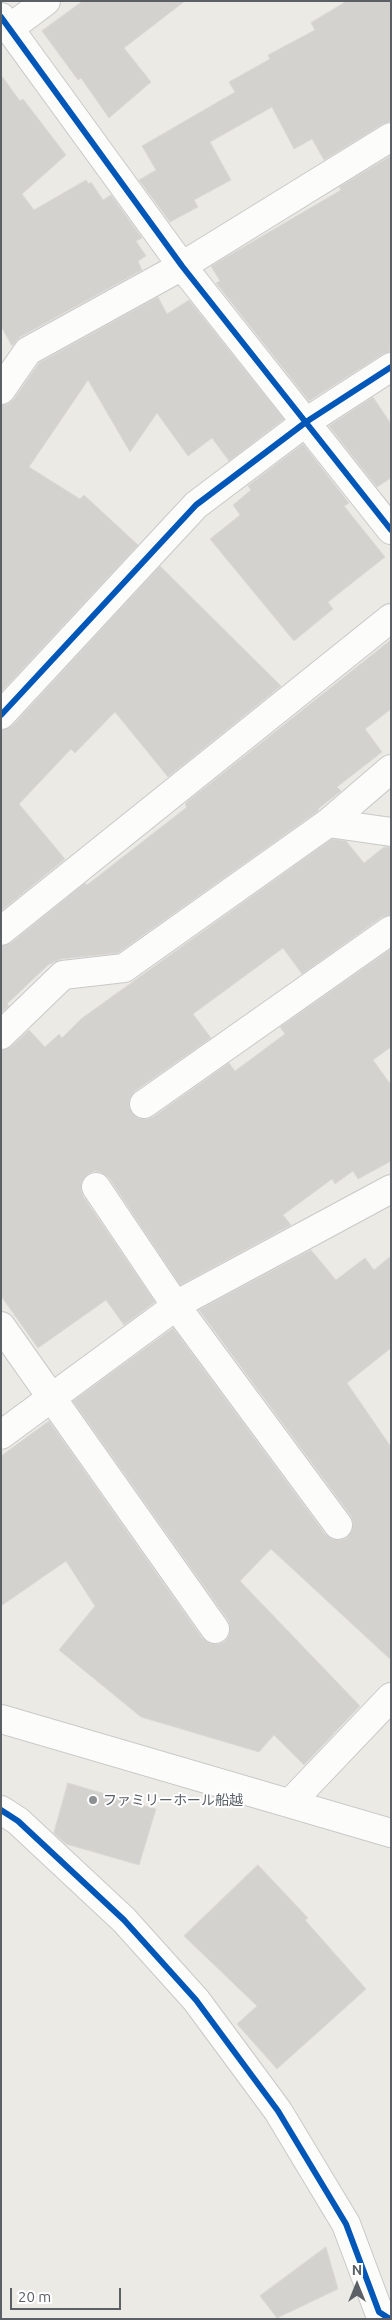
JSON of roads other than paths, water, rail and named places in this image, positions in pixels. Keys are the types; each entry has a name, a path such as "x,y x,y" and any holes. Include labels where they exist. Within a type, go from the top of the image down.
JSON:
{"street":[{"path":"46,1 5,23 182,266 391,530"},
{"path":"1,390 28,351 182,266 391,137"},
{"path":"1,716 196,505 306,422 391,367"},
{"path":"1,930 391,618"},
{"path":"1,1035 63,975 124,968 328,824 391,769"},
{"path":"328,824 391,832"},
{"path":"144,1104 391,930"},
{"path":"96,1187 176,1306 338,1525"},
{"path":"1,1435 176,1306 391,1189"},
{"path":"1,1326 53,1397 215,1629"},
{"path":"290,1803 391,1696"},
{"path":"1,1719 391,1833"},
{"path":"1,1810 18,1821 124,1920 196,2000 288,2127 346,2224 379,2312 390,2319"}],"place":[{"name":"ファミリーホール船越","path":"93,1800"}]}
